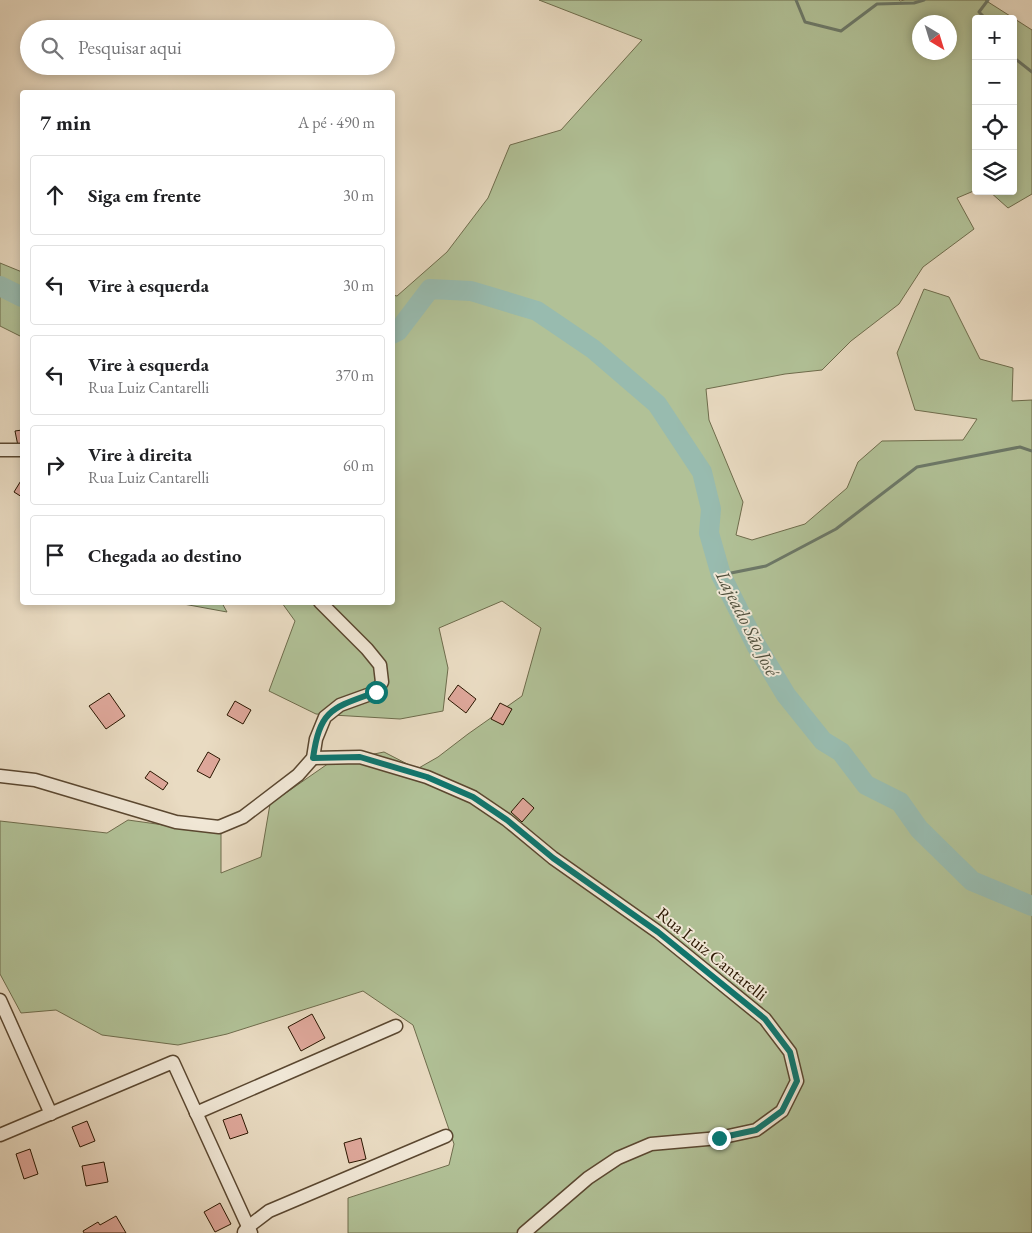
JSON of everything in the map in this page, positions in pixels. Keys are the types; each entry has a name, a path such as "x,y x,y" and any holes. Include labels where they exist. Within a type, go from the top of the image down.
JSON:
{"street":[{"path":"0,450 20,450"},
{"path":"0,776 35,780 176,822 219,827 243,817 298,775 313,758 316,739 325,717 340,705 376,692 382,682 380,666 367,649 323,605"},
{"name":"Rua Luiz Cantarelli","path":"313,758 360,757 427,777 473,797 507,820 553,858 658,932 765,1019 790,1052 797,1081 782,1111 756,1130 719,1138 650,1144 618,1158 588,1178 524,1233"},
{"path":"0,1000 51,1114"},
{"path":"196,1113 396,1026"},
{"path":"0,1135 173,1062 248,1231 269,1211 446,1136"}],"green space":[{"path":"539,0 985,0 1008,15 972,15 972,192 957,198 974,229 923,267 899,304 851,341 822,370 785,374 706,389 709,420 743,502 736,535 752,540 805,524 847,488 858,462 882,441 963,440 977,419 915,410 897,353 924,289 949,297 980,359 1013,368 1012,401 1032,400 1032,1233 348,1233 348,1198 449,1165 454,1144 413,1025 363,991 227,1034 178,1045 102,1035 56,1010 21,1013 0,974 0,821 107,833 128,820 221,833 221,873 261,857 270,804 329,763 384,752 417,769 438,757 522,696 541,628 502,601 439,628 448,668 443,711 400,719 316,714 269,691 295,621 283,605 395,605 395,296 397,296 447,252 488,198 510,145 561,130 642,40"},
{"path":"1017,20 1032,30 1032,194 1008,208 993,195 1017,195"},
{"path":"0,263 20,271 20,336 0,326"},
{"path":"189,605 223,605 227,612"}],"building":[{"path":"20,430 20,446 18,446 15,431"},
{"path":"20,482 20,496 14,492"},
{"path":"458,685 476,699 466,713 448,699"},
{"path":"109,693 125,716 106,729 89,706"},
{"path":"235,701 251,710 243,724 227,715"},
{"path":"500,703 512,709 503,725 491,719"},
{"path":"208,752 220,759 210,778 197,771"},
{"path":"150,771 168,783 163,790 145,778"},
{"path":"523,798 534,808 522,822 511,812"},
{"path":"312,1014 325,1038 301,1051 288,1027"},
{"path":"241,1114 248,1133 230,1139 223,1120"},
{"path":"87,1121 95,1141 80,1147 72,1127"},
{"path":"361,1138 366,1159 349,1163 344,1143"},
{"path":"30,1149 38,1174 24,1179 16,1154"},
{"path":"104,1162 108,1182 86,1186 82,1166"},
{"path":"220,1203 231,1224 215,1232 204,1212"},
{"path":"116,1216 126,1233 84,1233 83,1231 98,1222 100,1225"}],"waterway":[{"path":"796,0 805,22 841,31 877,4 914,3 924,0"},
{"path":"982,15 979,12 988,0"},
{"path":"1017,60 1032,72"},
{"name":"Lajeado São José","path":"0,286 20,296"},
{"name":"Lajeado São José","path":"395,332 430,289 471,291 537,311 593,349 657,404 702,472 711,509 709,533 721,575 756,645 786,695 823,741 841,752 866,785 900,802 919,829 972,881 1032,906"},
{"path":"721,575 766,566 836,529 917,467 1020,447 1032,451"}],"route":[{"path":"376,692 340,705 325,717 316,739 313,758 360,757 427,777 473,797 507,820 553,858 658,932 765,1019 790,1052 797,1081 782,1111 756,1130 719,1138"}]}
